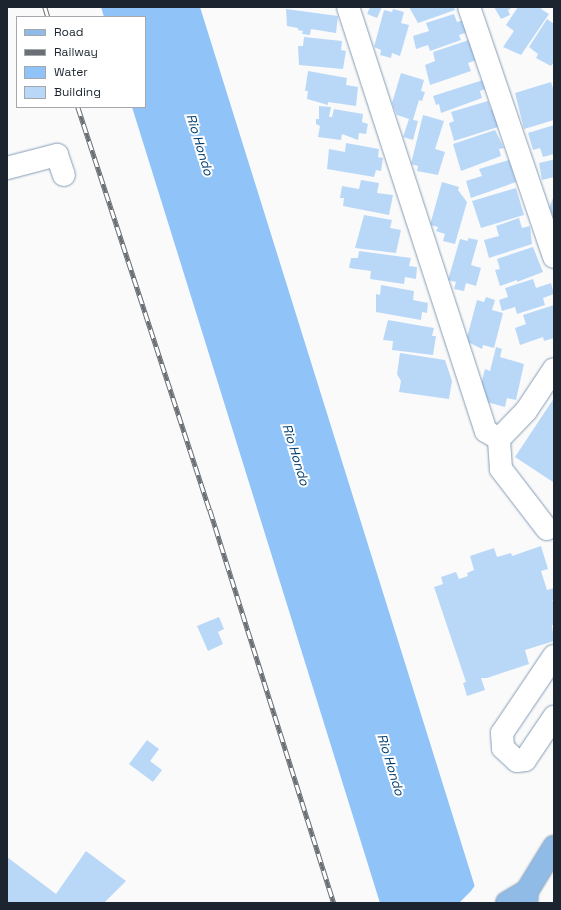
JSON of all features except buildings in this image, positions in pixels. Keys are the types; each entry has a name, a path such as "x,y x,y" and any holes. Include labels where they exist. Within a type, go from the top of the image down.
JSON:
{"main road":[{"path":"508,903 527,897 552,855"}],"lane":[{"path":"348,7 486,431 500,439"},
{"path":"469,7 554,257"},
{"path":"7,168 57,155 64,175"},
{"path":"552,532 501,469 500,439 526,411 554,369"},
{"path":"554,656 502,733 503,748 517,761 524,760 554,716"}],"water":[{"name":"Rio Hondo","path":"101,7 200,7 480,903 380,903 132,108 146,108 146,16 104,16"}],"pier":[{"path":"476,884 482,903 459,903 471,891"}],"railway":[{"path":"45,7 48,16"},
{"path":"78,108 210,510 334,903"}]}
